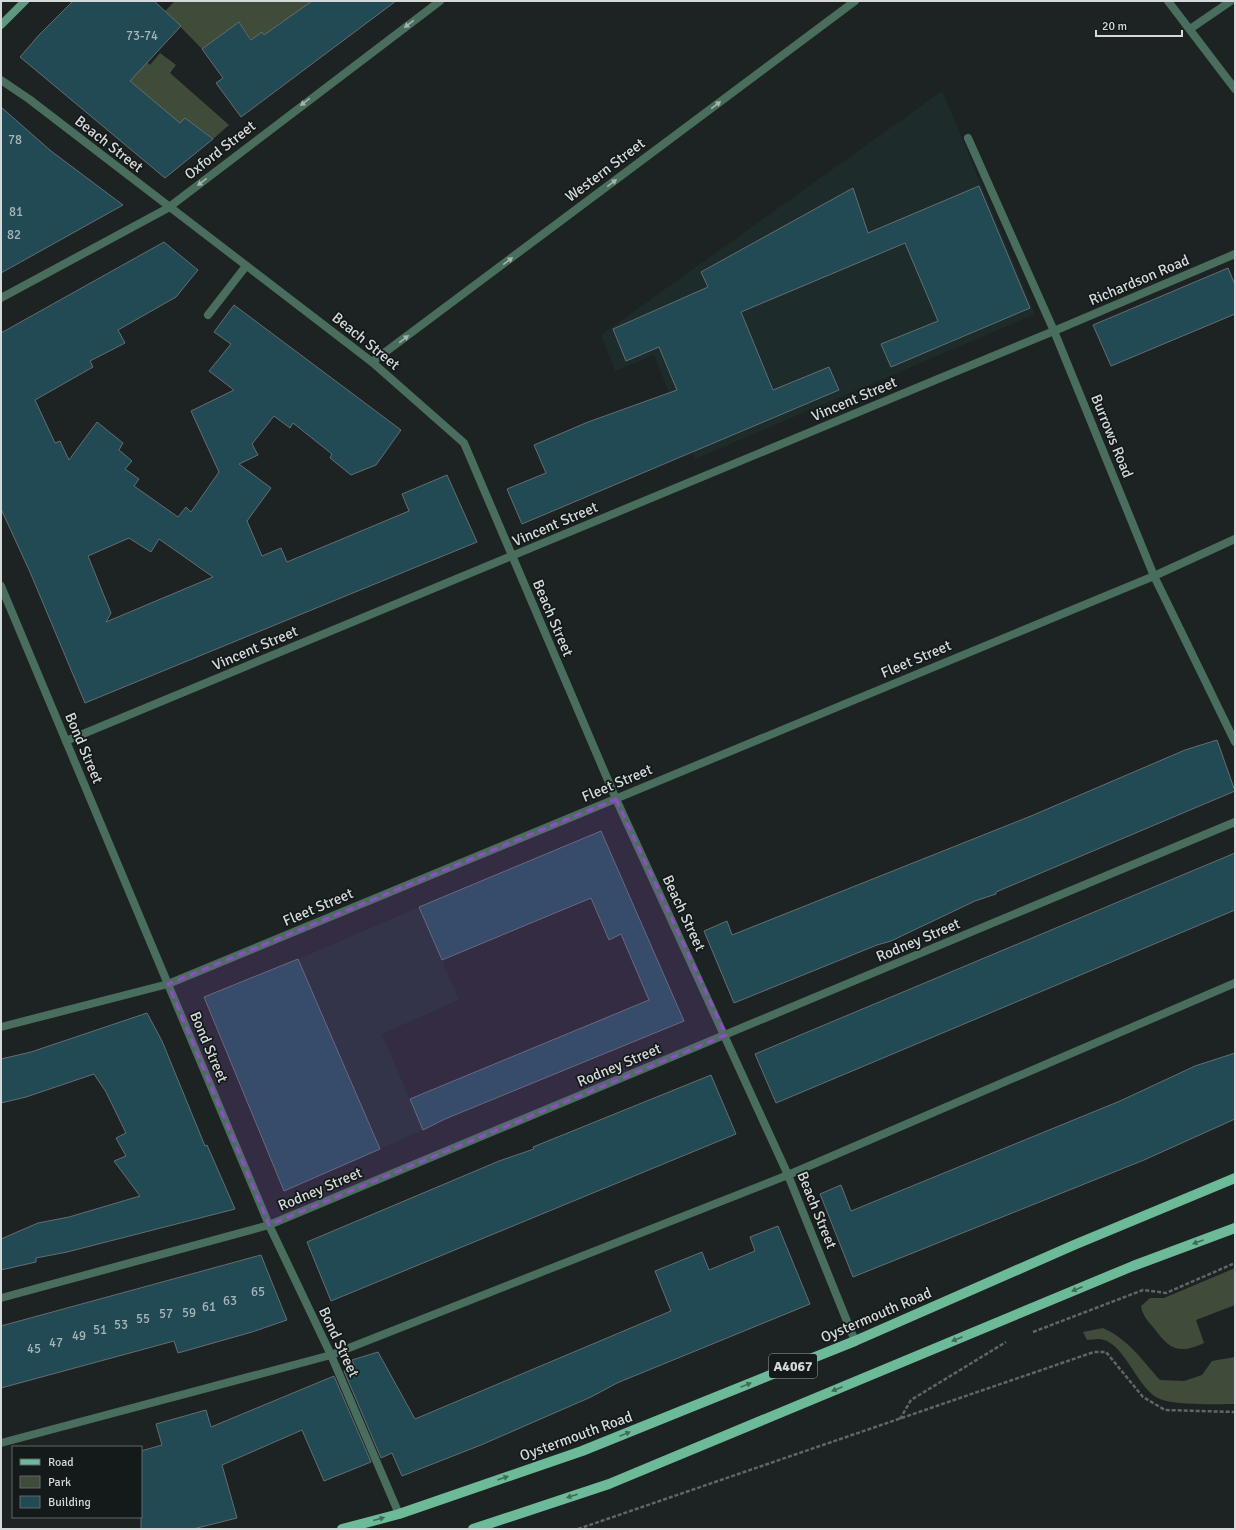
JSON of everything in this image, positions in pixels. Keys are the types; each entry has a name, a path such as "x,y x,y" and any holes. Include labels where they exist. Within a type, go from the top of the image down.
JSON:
{"main road":[{"path":"1,25 25,1"},
{"name":"Oystermouth Road","path":"342,1529 399,1514 582,1451 855,1341 1074,1245 1235,1178"},
{"name":"A4067","path":"473,1529 609,1484 1133,1266 1235,1228"}],"street":[{"name":"Oxford Street","path":"1,298 168,208 275,124 440,1"},
{"name":"Western Street","path":"372,362 855,1"},
{"path":"1168,1 1235,89"},
{"path":"1190,29 1231,1"},
{"name":"Beach Street","path":"1,80 29,99 168,208 372,362 464,443 616,799 726,1035 788,1175 855,1341"},
{"name":"Burrows Road","path":"968,138 1054,331 1154,576 1235,742"},
{"name":"Richardson Road","path":"1054,331 1235,254"},
{"path":"208,314 246,266"},
{"name":"Vincent Street","path":"66,741 1054,331"},
{"name":"Fleet Street","path":"1,1027 168,984 1154,576 1235,539"},
{"name":"Bond Street","path":"1,586 269,1225 331,1355 399,1514"},
{"name":"Rodney Street","path":"1,1298 269,1225 1235,822"},
{"path":"1,1443 331,1355 788,1175 1235,983"}],"path":[{"path":"1032,1332 1143,1290 1166,1293 1235,1263"},
{"path":"900,1419 911,1400 1009,1340"},
{"path":"578,1529 1094,1352 1106,1352 1143,1397 1165,1410 1235,1412"}],"highlighted area":[{"path":"616,799 726,1035 269,1225 168,984"}],"shaded area":[{"path":"942,91 1035,314 695,459 654,355 615,371 601,335"},
{"path":"419,907 459,1000 382,1034 423,1130 380,1149 298,959"}],"green space":[{"path":"175,1 312,1 293,34 283,21 271,30 275,49 262,32 252,40 239,22 202,49 165,11"},
{"path":"78,46 146,61 150,65 160,53 176,65 170,73 229,125 213,139 185,118 171,136 175,119"},
{"path":"1235,1268 1235,1305 1196,1320 1204,1343 1187,1349 1175,1348 1164,1340 1144,1314 1141,1306 1150,1298 1164,1298"},
{"path":"1103,1328 1127,1344 1160,1380 1184,1381 1202,1375 1212,1361 1235,1357 1235,1404 1182,1403 1162,1400 1156,1397 1142,1383 1115,1347 1108,1341 1099,1339 1087,1340 1083,1332"}],"building":[{"path":"73,1 154,1 181,26 130,81 180,123 185,118 213,139 165,178 20,57 39,35"},
{"path":"312,1 396,1 241,117 216,83 223,78 202,49 239,22 251,40 262,32 264,35"},
{"path":"1,107 51,151 123,205 1,273"},
{"path":"979,186 1030,308 891,367 881,344 938,321 905,243 741,312 773,390 829,367 839,390 522,524 507,489 546,473 534,445 588,422 677,390 659,347 626,361 613,329 708,287 701,272 853,188 868,233"},
{"path":"164,242 198,270 176,297 118,330 125,343 90,361 93,367 35,400 55,443 60,441 69,460 97,422 123,443 119,450 132,461 125,469 139,479 134,486 178,517 186,507 191,512 219,472 191,411 234,390 209,371 231,344 214,332 234,305 401,430 376,465 351,475 330,458 332,454 293,423 290,428 274,416 252,444 258,455 239,464 271,488 247,521 262,556 281,548 287,562 409,511 402,494 447,475 477,542 85,703 30,572 1,509 1,333","holes":["129,538 151,552 159,539 213,577 106,622 111,613 88,556"]},
{"path":"1228,268 1235,285 1235,314 1111,366 1093,325"},
{"path":"1217,740 1235,791 996,892 996,894 975,901 891,941 877,945 734,1003 704,931 727,921 732,935 1031,816 1185,750"},
{"path":"601,831 684,1021 445,1119 423,1130 410,1099 649,1000 621,934 609,940 591,898 442,960 419,907"},
{"path":"1235,853 1235,910 776,1103 755,1054"},
{"path":"298,959 380,1149 284,1191 204,997"},
{"path":"147,1013 162,1041 205,1146 207,1145 235,1209 67,1252 36,1258 36,1262 1,1270 1,1239 38,1223 69,1217 140,1196 114,1161 126,1156 116,1138 126,1133 106,1092 94,1074 26,1097 1,1103 1,1059 31,1052"},
{"path":"1235,1053 1235,1119 1144,1160 853,1277 820,1194 841,1185 851,1211 1120,1101 1195,1066"},
{"path":"711,1075 736,1134 331,1301 307,1242 499,1161 534,1149 533,1147"},
{"path":"778,1226 810,1304 617,1383 591,1397 481,1445 402,1476 392,1453 381,1458 344,1371 355,1367 352,1360 378,1352 415,1419 671,1311 655,1271 702,1252 709,1270 755,1251 750,1237"},
{"path":"261,1255 287,1320 252,1332 178,1353 174,1341 1,1388 1,1326"},
{"path":"334,1376 371,1462 324,1481 302,1430 222,1465 237,1518 193,1529 141,1529 142,1451 162,1445 156,1424 206,1410 211,1427"}]}
